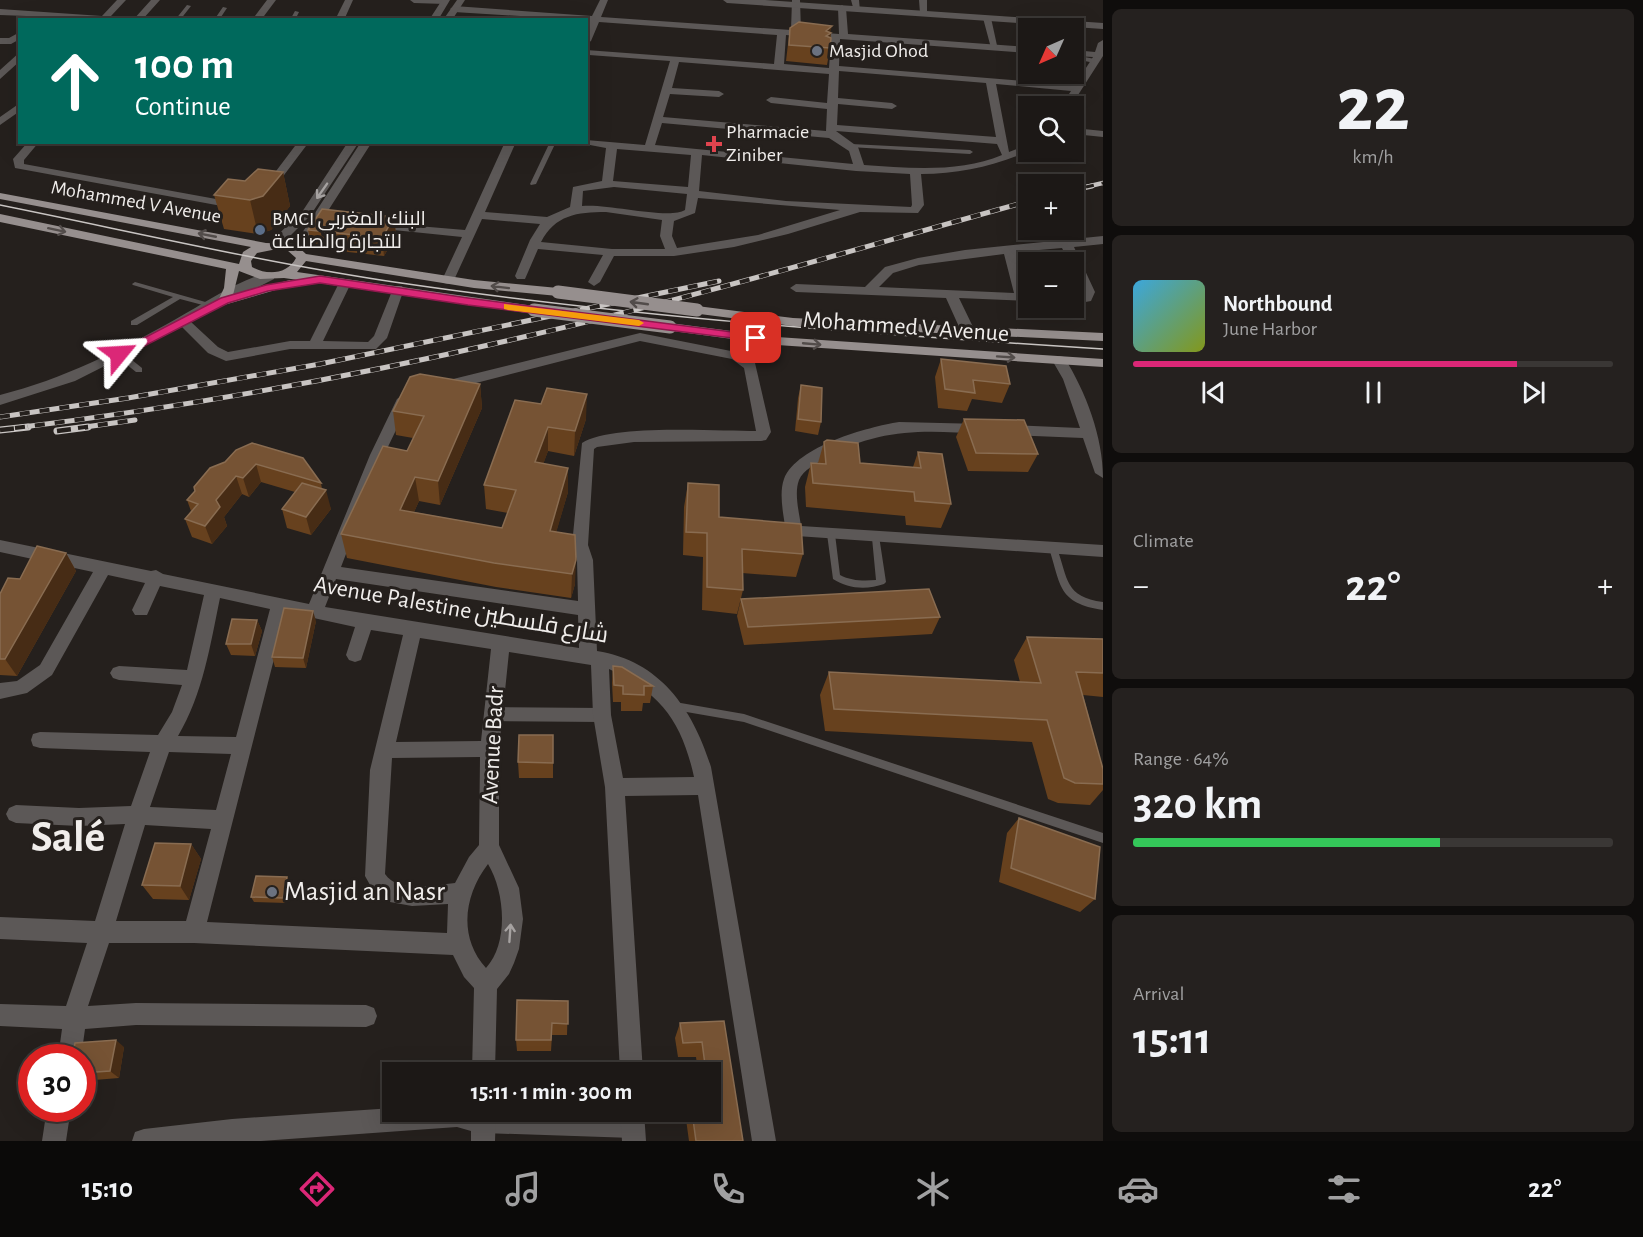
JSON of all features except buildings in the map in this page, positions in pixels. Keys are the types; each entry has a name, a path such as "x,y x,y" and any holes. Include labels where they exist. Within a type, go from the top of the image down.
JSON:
{"main road":[{"name":"Mohammed V Avenue","path":"0,196 270,245 299,254 448,279 793,322 1103,337"},
{"name":"Mohammed V Avenue","path":"0,218 233,266 270,276 284,274 534,310 777,341 1103,363"},
{"path":"249,271 244,263 247,257 270,245"},
{"path":"284,274 297,267 299,254"},
{"path":"219,303 230,288 233,266"},
{"path":"219,303 266,288 320,279"}],"street":[{"path":"0,5 6,0"},
{"path":"104,18 122,0"},
{"path":"139,18 156,0"},
{"path":"258,18 272,0"},
{"path":"340,18 349,0"},
{"path":"414,0 446,1"},
{"path":"448,18 461,0"},
{"path":"588,36 604,0"},
{"path":"727,0 796,2 843,8 856,4 924,13 1103,26"},
{"path":"923,0 924,13"},
{"path":"434,18 446,1"},
{"path":"795,32 796,2"},
{"path":"827,143 843,8"},
{"path":"454,9 1018,49"},
{"path":"0,12 93,18"},
{"path":"987,18 995,48"},
{"path":"779,67 782,31"},
{"path":"0,41 11,41 18,36"},
{"path":"1072,96 1097,58 1103,43"},
{"path":"0,48 18,48"},
{"path":"588,52 1076,88"},
{"path":"1084,56 1097,58"},
{"path":"0,76 18,57"},
{"path":"649,148 660,103 667,91 675,58"},
{"path":"990,80 1005,159"},
{"path":"667,91 719,94"},
{"path":"771,100 892,106"},
{"path":"4,105 18,104"},
{"path":"0,122 18,106"},
{"path":"657,120 851,146 854,148 859,166"},
{"path":"1084,132 1103,134"},
{"path":"588,143 697,152 827,143 1002,141"},
{"path":"827,143 859,166 915,170 963,168 1005,159 1018,152"},
{"path":"32,144 18,159 19,166 239,207 248,206"},
{"path":"260,199 302,144"},
{"path":"270,245 306,214 353,144"},
{"path":"299,254 324,219 367,144"},
{"path":"448,279 510,144"},
{"path":"607,184 612,145"},
{"path":"477,215 549,221 576,208 669,218 689,214 693,207 697,152"},
{"path":"576,208 579,186 607,184 856,209 917,210 915,170"},
{"path":"534,245 609,253 674,252 749,240 856,209"},
{"path":"669,218 665,236 674,252"},
{"path":"521,276 534,245 549,221"},
{"path":"363,223 468,234"},
{"path":"869,290 885,273 898,267 1009,249 1103,240"},
{"path":"1066,243 1070,252"},
{"path":"1009,249 1018,276"},
{"path":"594,282 609,253"},
{"path":"248,287 249,271"},
{"path":"0,400 45,388 184,322 270,276"},
{"path":"1084,281 1089,292 1084,298"},
{"path":"315,344 345,283"},
{"path":"796,288 1018,297"},
{"path":"184,322 223,357 278,346 374,345 391,312 398,290"},
{"path":"951,295 967,329"},
{"path":"315,611 401,401 421,391 640,337 736,356 747,361 764,432 761,436 634,437 588,447 580,545 585,560 586,609 615,787 623,895 631,1062"},
{"path":"1059,360 1070,379 1103,473"},
{"path":"1088,433 922,425 885,427 868,432 811,460 794,476 791,493 791,532 1103,551"},
{"name":"Avenue Palestine شارع فلسطين","path":"0,546 156,576 365,622 594,658 627,668 675,706 685,721 706,786 764,1141"},
{"path":"0,692 21,688 46,670 104,567"},
{"path":"331,572 586,609"},
{"path":"141,610 156,576"},
{"path":"72,1044 79,995 102,932 162,745 180,715 194,678 214,589"},
{"path":"194,932 280,604"},
{"path":"355,655 365,622"},
{"path":"413,629 380,770 376,826 377,880 395,894 459,893"},
{"name":"Avenue Badr","path":"486,984 504,962 509,943 511,918 510,899 500,861 489,848 489,749 501,642"},
{"path":"119,673 194,678"},
{"path":"492,714 602,716"},
{"path":"40,740 243,746"},
{"path":"385,750 489,749"},
{"path":"615,787 706,786"},
{"path":"16,814 222,820"},
{"path":"484,1062 486,984 466,964 458,944 459,893 472,868 489,848"},
{"path":"0,928 59,932 194,932 458,944"},
{"path":"0,1015 77,1018 136,1014 366,1016"},
{"path":"144,1141 232,1131 457,1115 483,1125 633,1126"},
{"path":"54,1141 57,1122"}],"lane":[{"path":"179,18 189,6"},
{"path":"218,18 225,8"},
{"path":"293,18 297,12"},
{"path":"533,184 552,144"},
{"path":"851,146 970,152"},
{"path":"135,284 179,296 219,303"},
{"path":"134,323 179,296"},
{"path":"119,354 139,370"},
{"path":"831,534 837,578 843,582 863,584 881,582 876,538"},
{"path":"1053,548 1070,596 1080,603 1103,606"},
{"path":"675,706 744,717 1103,838"}],"tram line":[{"path":"0,205 300,266 488,295 751,323 1103,349"}],"railway":[{"path":"1086,187 1103,183"},
{"path":"1084,188 1092,186"},
{"path":"15,428 205,401 457,352 711,290 1018,204"},
{"path":"0,417 128,398 320,364 719,281"},
{"path":"78,428 135,420"},
{"path":"0,430 28,427"},
{"path":"57,431 88,427"}],"slow traffic":[{"path":"508,307 639,323"}],"place":[{"name":"Masjid Ohod","path":"817,51"},
{"name":"Pharmacie Ziniber","path":"714,144"},
{"name":"BMCI البنك المغربي للتجارة والصناعة","path":"260,230"},
{"name":"Masjid an Nasr","path":"272,892"}],"district":[{"name":"Salé","path":"68,838"}],"route":[{"path":"119,354 224,301 266,288 320,279 468,302 756,338"}]}
